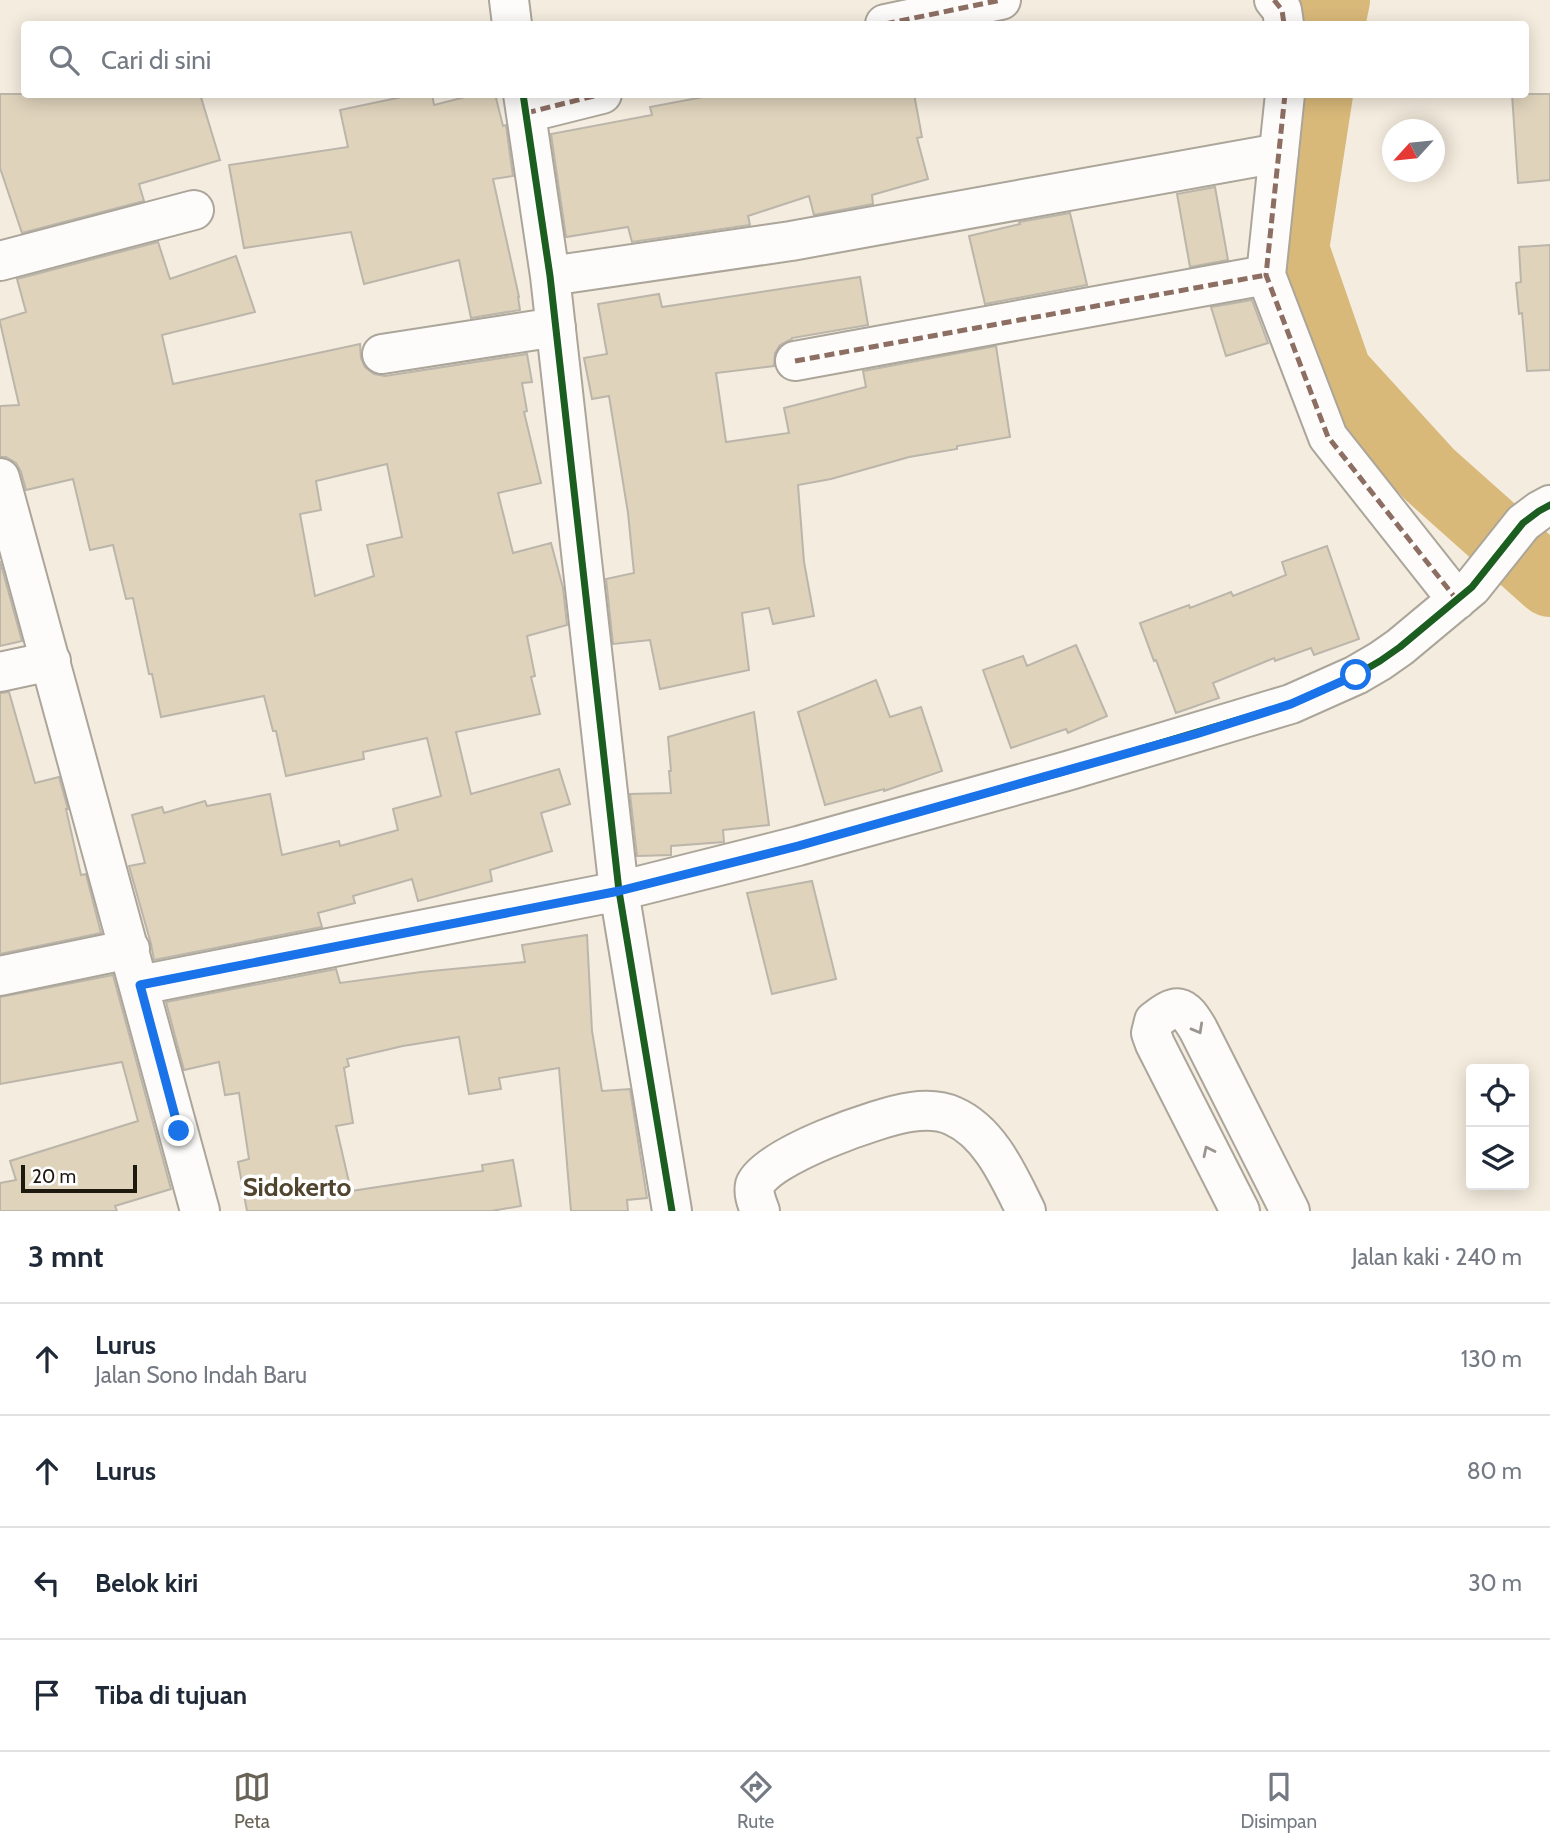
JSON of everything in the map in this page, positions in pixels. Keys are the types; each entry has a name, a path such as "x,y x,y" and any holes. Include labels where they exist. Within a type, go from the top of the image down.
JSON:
{"street":[{"path":"509,0 512,21"},
{"path":"900,21 1001,0"},
{"path":"1274,0 1282,10 1284,21"},
{"path":"571,98 524,104 550,276 619,891 671,1211"},
{"path":"1285,98 1266,275 1328,437 1464,594"},
{"path":"550,276 791,240 1279,153"},
{"path":"0,261 194,210"},
{"path":"795,361 1266,275"},
{"path":"382,354 556,327"},
{"path":"0,478 13,579 51,660 200,1211"},
{"path":"140,985 619,891 798,846 1067,771 1291,704 1356,675 1380,661 1464,594 1536,514"},
{"path":"0,672 51,660"},
{"path":"0,976 130,949"},
{"path":"1240,1211 1151,1033 1154,1021 1176,1008 1185,1010 1198,1029 1290,1211"},
{"path":"760,1211 755,1186 761,1175 781,1160 878,1119 929,1110 952,1115 975,1130 996,1158 1026,1211"}],"building":[{"path":"0,94 21,94 21,98 201,98 220,160 139,184 144,201 22,233 0,168"},
{"path":"1529,94 1550,94 1550,180 1518,183 1512,98 1529,98"},
{"path":"397,98 433,98 434,105 461,98 496,98 503,126 506,125 513,176 493,179 520,310 471,318 459,260 364,284 351,232 244,248 229,165 348,147 340,110"},
{"path":"698,98 915,98 922,137 917,138 928,179 872,195 873,204 814,215 809,196 748,216 750,225 632,242 628,227 566,237 551,134 652,115 650,107"},
{"path":"1215,187 1228,260 1190,267 1177,194"},
{"path":"1070,213 1087,285 985,304 969,236 1020,224 1019,222"},
{"path":"158,242 170,279 236,256 255,312 162,335 173,384 360,344 365,367 374,374 385,376 527,354 532,382 522,383 527,411 524,412 541,483 498,493 513,553 551,543 563,588 567,625 527,636 535,676 531,677 540,714 456,732 471,794 559,769 570,804 541,813 552,851 490,870 492,881 418,901 412,879 353,896 355,903 318,913 322,927 154,960 129,866 145,863 132,815 162,807 164,813 205,801 207,806 270,794 282,855 339,841 340,846 398,830 393,809 441,796 427,738 363,752 364,759 286,776 276,731 273,731 264,696 161,717 133,598 126,599 113,545 90,550 73,479 26,490 16,463 6,457 0,457 0,406 19,405 0,322 26,312 17,279","holes":["387,464 402,537 367,545 374,576 315,596 300,514 321,510 316,481"]},
{"path":"1550,245 1550,370 1527,371 1522,313 1519,314 1516,283 1521,282 1519,247"},
{"path":"860,277 868,325 792,338 780,345 775,353 774,366 716,373 726,442 789,433 784,408 866,387 863,371 996,346 1010,437 957,446 957,449 909,457 831,479 798,485 804,562 814,616 773,624 769,608 742,613 749,670 660,689 650,640 613,644 606,579 634,573 628,513 609,396 592,399 584,358 607,354 598,304 659,294 662,307"},
{"path":"1252,300 1268,343 1226,356 1211,307"},
{"path":"1327,546 1359,639 1314,655 1311,648 1275,661 1274,658 1213,683 1219,698 1176,713 1140,623 1231,592 1233,596 1286,575 1282,562"},
{"path":"0,561 22,641 0,646"},
{"path":"1076,645 1107,716 1068,733 1066,729 1011,748 983,670 1023,656 1027,666"},
{"path":"876,680 890,717 921,707 942,771 884,791 825,805 798,712"},
{"path":"9,692 35,783 59,777 81,875 86,874 101,933 0,954 0,693"},
{"path":"754,712 769,825 723,830 724,842 671,846 671,855 637,856 630,794 671,793 668,737"},
{"path":"812,881 836,979 772,994 747,893"},
{"path":"587,935 592,1031 602,1091 630,1089 647,1198 627,1200 628,1211 571,1211 559,1068 499,1078 501,1089 469,1094 459,1037 347,1059 349,1066 344,1068 353,1123 336,1126 351,1191 483,1171 482,1165 513,1160 521,1206 491,1211 247,1211 238,1162 249,1159 239,1093 225,1095 219,1062 184,1070 166,1002 336,969 340,983 525,962 522,945"},
{"path":"113,975 171,1189 115,1206 117,1211 0,1211 0,1183 16,1180 10,1161 138,1121 122,1062 0,1084 0,997"}],"waterway":[{"path":"1331,21 1335,0"},
{"path":"1317,98 1294,249 1337,373 1429,474 1550,582"}],"marked path":[{"path":"900,21 1001,0"},
{"path":"1274,0 1282,10 1284,21"},
{"path":"526,113 586,98"},
{"path":"1285,98 1266,275 1328,437 1457,600"},
{"path":"795,361 1266,275"}],"cycle path":[{"path":"524,98 550,276 619,891 672,1211"},
{"path":"140,985 619,891 798,846 1067,771 1291,704 1356,675 1400,647 1472,587 1523,523 1550,505"}],"district":[{"name":"Sidokerto","path":"297,1187"}],"route":[{"path":"179,1131 140,985 619,891 798,846 1196,734 1291,704 1356,675"}]}
